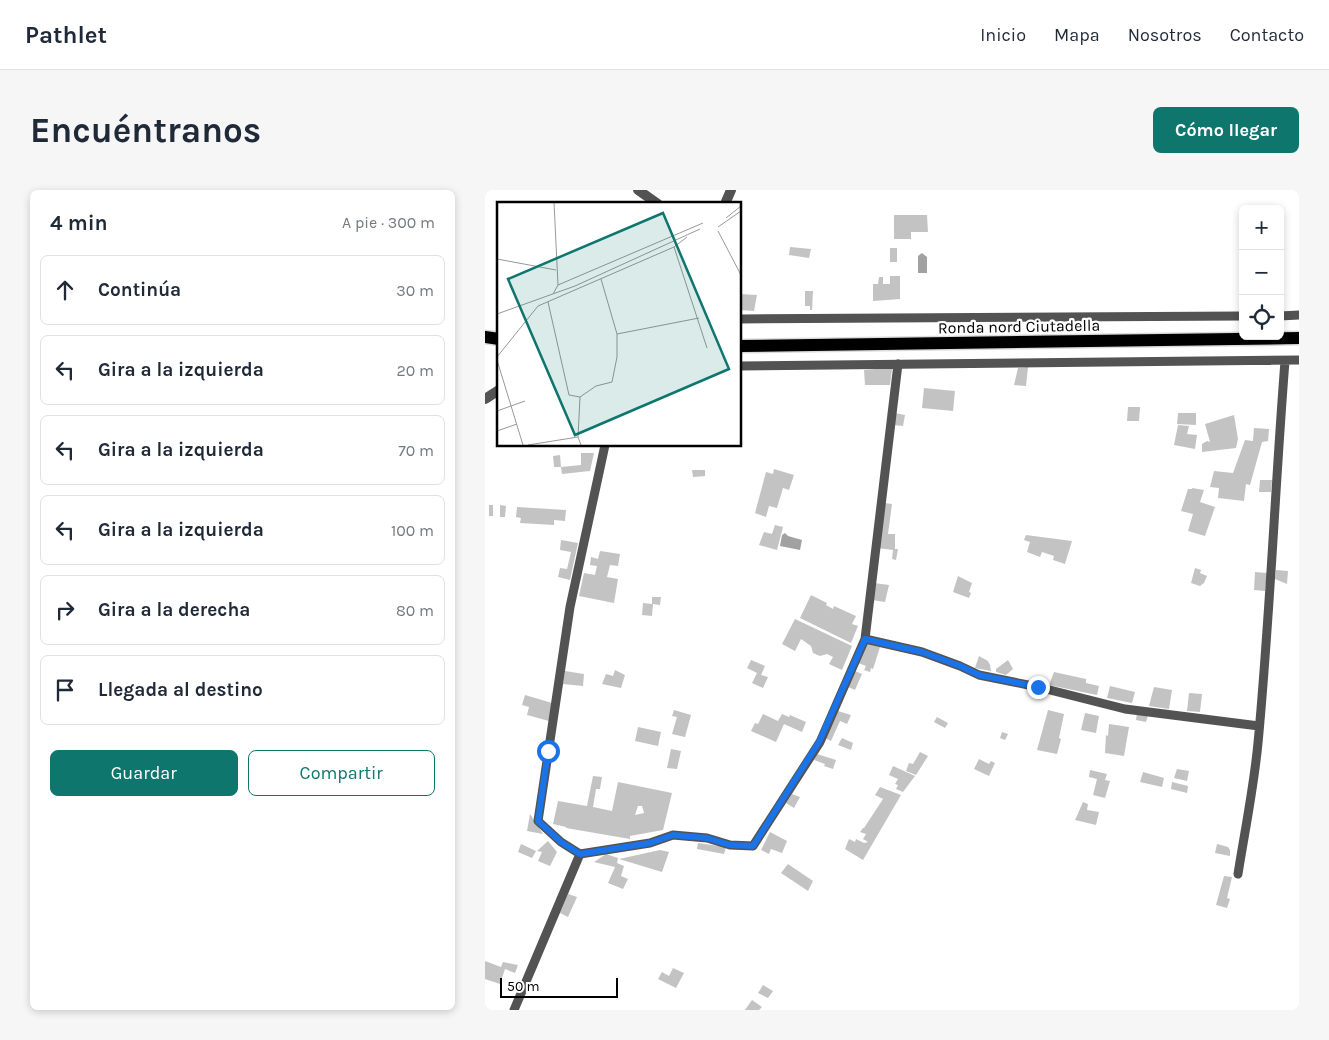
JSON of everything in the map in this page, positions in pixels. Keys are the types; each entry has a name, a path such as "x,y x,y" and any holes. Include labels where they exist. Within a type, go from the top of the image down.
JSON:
{"main road":[{"name":"Ronda nord Ciutadella","path":"741,346 1299,338"}],"street":[{"path":"638,190 655,202"},
{"path":"726,202 731,190"},
{"path":"485,398 497,391"}],"lane":[{"path":"1284,316 1299,315"},
{"path":"741,319 1239,316"},
{"path":"741,366 1299,360"},
{"path":"1238,874 1258,745 1272,577 1278,451 1285,361"},
{"path":"605,446 570,607 538,821 561,842 580,854 650,843 673,835 707,838 730,845 753,846 819,742 865,639 898,364"},
{"path":"865,639 922,652 979,675 1038,687 1125,709 1259,726"},
{"path":"514,1010 580,854"}],"shaded area":[{"path":"922,253 927,257 927,273 918,273 918,256"},
{"path":"785,533 788,536 802,540 800,550 780,546 782,535"}],"building":[{"path":"894,215 927,215 928,232 911,232 911,239 894,239"},
{"path":"790,247 811,249 809,258 789,255"},
{"path":"890,248 897,248 897,262 890,262"},
{"path":"890,276 900,276 900,299 873,301 873,284 878,284 879,277 883,277 883,284 890,284"},
{"path":"805,291 813,291 812,310 810,310 810,306 805,306"},
{"path":"741,294 757,295 754,311 741,310"},
{"path":"1028,367 1026,386 1014,385 1018,368"},
{"path":"892,369 890,385 865,385 864,370"},
{"path":"924,388 955,391 953,411 922,408"},
{"path":"1128,407 1140,407 1139,421 1127,421"},
{"path":"895,413 905,415 903,426 893,425"},
{"path":"1178,413 1196,413 1196,425 1177,424"},
{"path":"1234,415 1238,439 1236,448 1202,452 1202,444 1207,441 1210,442 1205,424"},
{"path":"1178,425 1189,426 1187,434 1197,435 1195,449 1174,445"},
{"path":"1254,428 1269,429 1268,441 1262,442 1250,485 1246,484 1244,501 1218,498 1219,488 1210,487 1214,471 1233,473 1245,440 1253,441"},
{"path":"581,453 594,453 590,471 562,474 561,467 581,465"},
{"path":"560,455 561,467 554,467 553,456"},
{"path":"774,469 794,475 789,490 783,488 777,508 769,506 766,517 755,513 766,472 773,474"},
{"path":"692,470 705,470 705,476 693,477"},
{"path":"1260,480 1272,480 1271,492 1259,492"},
{"path":"1188,489 1204,490 1200,502 1215,507 1205,536 1188,531 1193,514 1181,511"},
{"path":"884,503 892,504 888,534 895,534 895,549 898,549 896,560 892,559 893,550 878,548"},
{"path":"489,505 493,505 493,516 489,516"},
{"path":"500,505 506,506 505,517 500,517"},
{"path":"517,507 566,510 565,521 554,520 554,525 520,523 521,518 516,517"},
{"path":"775,525 783,527 777,550 759,545 764,532 772,534"},
{"path":"1026,535 1072,541 1065,564 1053,560 1054,556 1042,552 1040,557 1027,552 1030,542 1024,540"},
{"path":"561,540 578,543 570,580 558,577 560,568 567,569 571,552 560,550"},
{"path":"600,551 620,554 618,566 610,565 607,577 618,579 614,603 579,596 584,573 595,575 597,566 590,565 591,557 598,559"},
{"path":"1195,568 1201,570 1200,573 1207,576 1204,583 1200,586 1191,583"},
{"path":"1276,570 1288,571 1287,584 1275,579"},
{"path":"1255,572 1267,573 1265,591 1254,590"},
{"path":"958,576 972,583 969,598 953,592"},
{"path":"874,583 889,585 885,602 872,600"},
{"path":"811,595 827,603 826,605 833,609 834,606 856,616 852,624 858,626 851,643 800,618"},
{"path":"652,597 661,597 660,605 653,604 652,616 642,615 643,603 652,604"},
{"path":"795,619 852,646 842,670 829,664 833,657 827,654 820,656 813,653 811,646 801,639 795,651 782,644"},
{"path":"867,644 880,647 873,669 871,668 870,672 864,670 866,666 858,663"},
{"path":"979,656 988,661 991,671 975,668"},
{"path":"751,660 765,666 761,675 768,677 763,688 752,683 757,673 747,668"},
{"path":"1008,660 1013,669 1006,675 996,672 996,669"},
{"path":"615,670 625,675 621,688 602,684 606,674 613,676"},
{"path":"565,671 584,674 583,686 563,684"},
{"path":"855,671 862,674 855,690 848,687"},
{"path":"1054,672 1086,679 1086,683 1099,686 1097,695 1049,685"},
{"path":"1110,686 1135,692 1132,703 1107,698"},
{"path":"1154,687 1172,690 1169,709 1149,706"},
{"path":"1189,693 1202,694 1200,712 1187,711"},
{"path":"525,695 552,703 549,721 527,715 529,707 522,705"},
{"path":"674,710 691,715 685,737 672,734 677,717 672,716"},
{"path":"1048,710 1064,714 1057,754 1037,750"},
{"path":"838,711 851,715 847,724 840,721 831,741 823,737"},
{"path":"1085,713 1099,716 1096,733 1081,730"},
{"path":"1137,713 1148,715 1146,722 1136,720"},
{"path":"763,714 778,721 782,714 789,717 790,715 806,722 802,732 784,724 776,742 751,731 755,723 758,724"},
{"path":"937,717 948,723 945,728 934,722"},
{"path":"1109,724 1129,727 1124,756 1105,753"},
{"path":"638,727 661,732 658,746 635,741"},
{"path":"1002,732 1008,734 1005,740 1000,738"},
{"path":"842,738 853,743 851,750 838,745"},
{"path":"671,749 681,751 677,769 667,768"},
{"path":"920,752 928,756 916,775 906,771 909,763 913,764"},
{"path":"817,754 836,760 833,769 814,760"},
{"path":"979,759 989,764 991,761 995,763 989,776 974,769"},
{"path":"893,766 915,776 903,792 896,789 898,785 895,784 898,779 889,775"},
{"path":"1177,769 1189,771 1187,781 1174,778"},
{"path":"1090,770 1107,774 1105,780 1110,781 1105,798 1093,795 1097,779 1089,777"},
{"path":"1143,772 1164,778 1162,787 1140,782"},
{"path":"593,776 602,777 600,789 596,789 593,807 612,811 618,782 672,793 663,830 630,836 630,839 553,824 558,801 587,806","holes":["638,806 642,806 644,813 635,815"]},
{"path":"1172,782 1188,786 1187,793 1171,789"},
{"path":"880,787 901,795 863,860 845,849 849,839 855,842 856,839 864,843 868,842 863,839 866,834 860,832 883,799 875,795"},
{"path":"792,794 800,797 794,808 786,803"},
{"path":"1083,802 1088,804 1087,810 1099,812 1096,825 1075,820"},
{"path":"530,814 543,834 527,831"},
{"path":"770,832 787,841 782,853 771,849 769,854 761,850"},
{"path":"548,841 557,852 550,866 538,861 542,852 537,851"},
{"path":"698,843 726,847 724,854 697,849"},
{"path":"521,844 536,851 532,858 518,852"},
{"path":"1217,844 1228,847 1230,856 1215,853"},
{"path":"660,850 669,852 662,872 619,859"},
{"path":"606,854 618,858 617,863 624,866 621,876 628,879 623,889 608,883 615,867 594,862"},
{"path":"788,864 813,881 808,891 781,873"},
{"path":"1224,876 1232,877 1227,898 1230,899 1227,908 1216,905"},
{"path":"568,894 577,897 568,917 560,913"},
{"path":"485,961 501,967 503,962 518,965 515,973 505,969 500,984 485,979"},
{"path":"673,968 684,973 676,988 658,979 662,972 669,976"},
{"path":"763,985 773,991 768,998 758,993"},
{"path":"752,1000 762,1007 759,1010 745,1010"}],"route":[{"path":"548,751 538,821 561,842 580,854 650,843 673,835 707,838 730,845 753,846 819,742 865,639 922,652 979,675 1038,687"}]}
